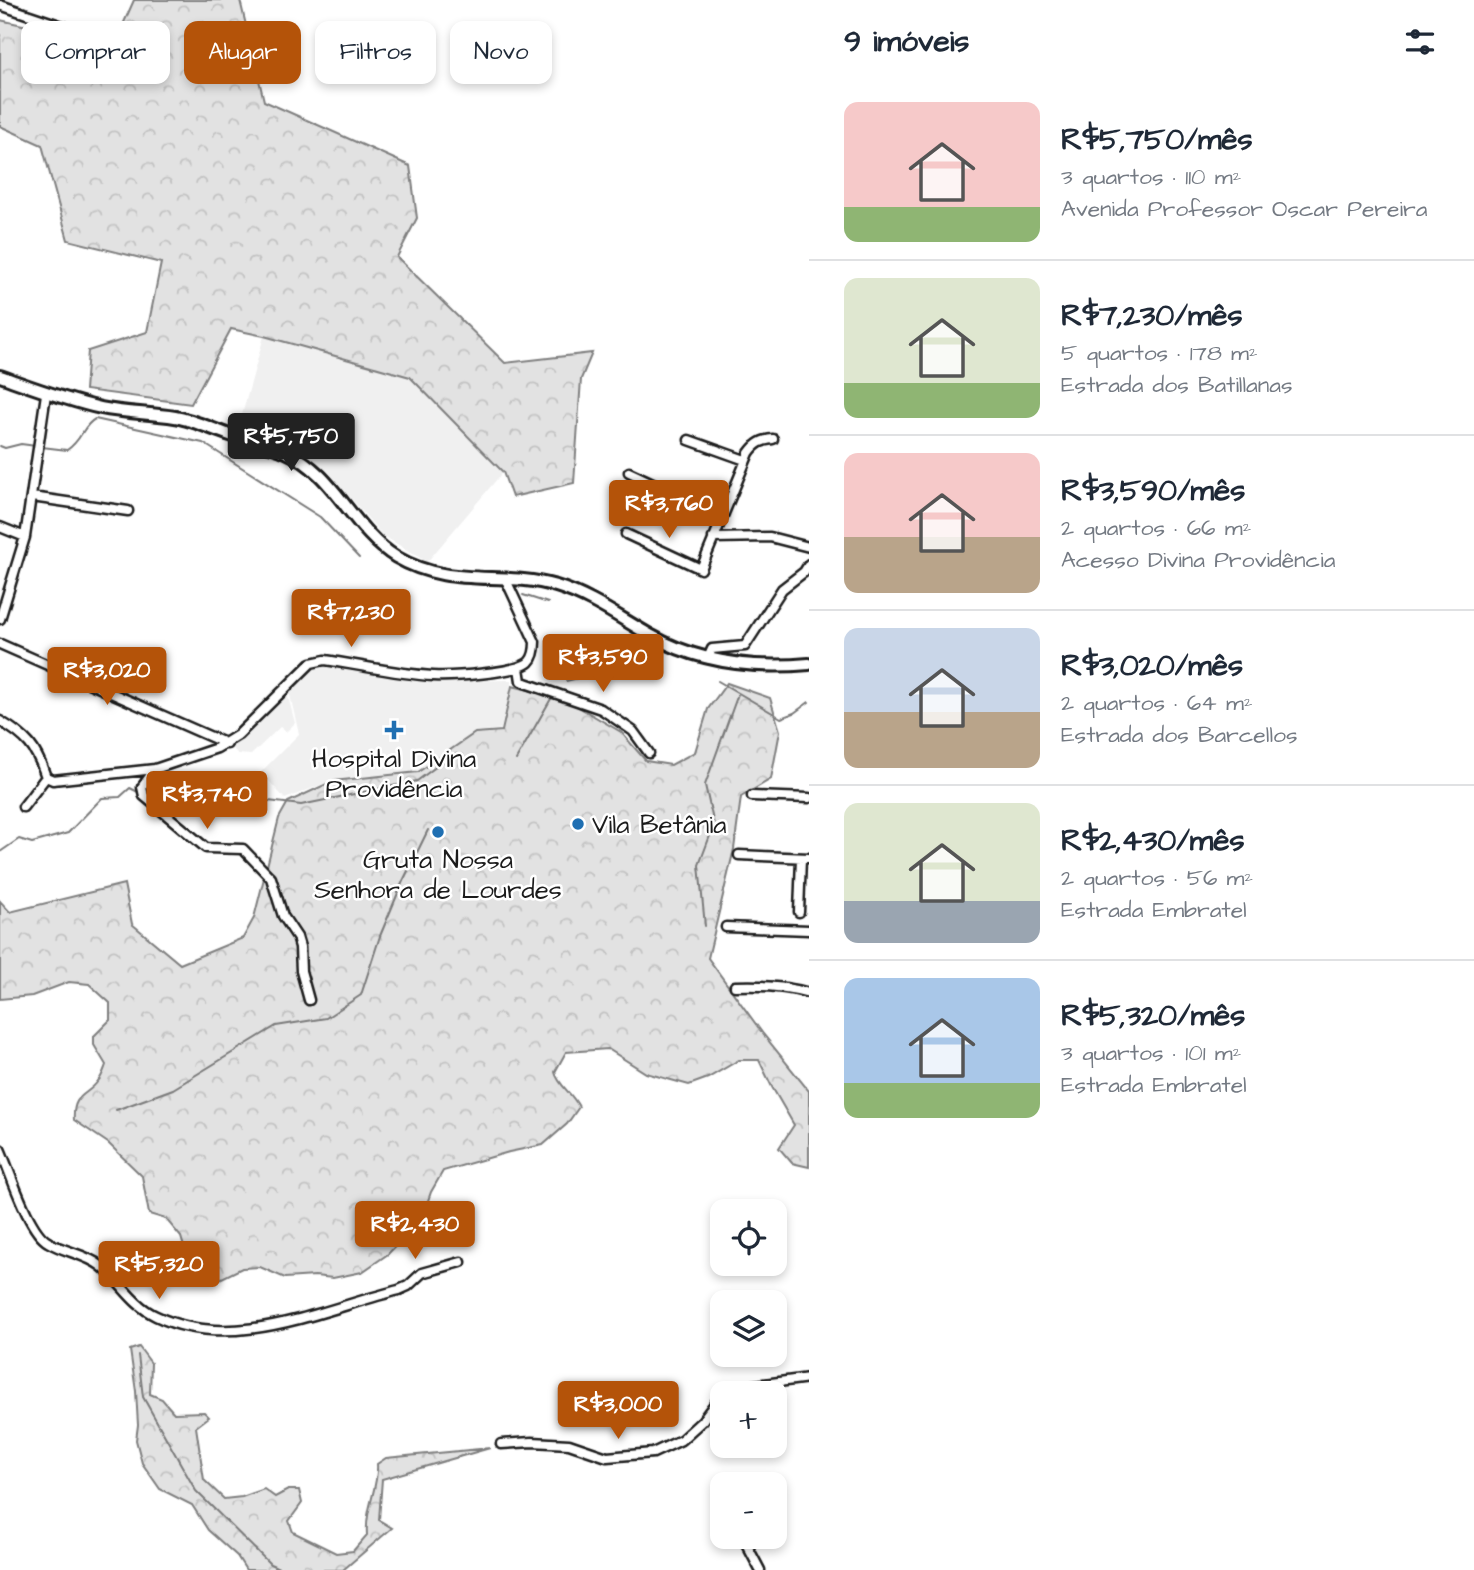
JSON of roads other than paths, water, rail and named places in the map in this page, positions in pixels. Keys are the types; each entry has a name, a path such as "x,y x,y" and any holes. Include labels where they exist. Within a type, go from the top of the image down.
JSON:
{"main road":[{"path":"0,376 46,394 105,409 178,417 285,451 314,470 378,544 421,569 442,576 536,581 558,586 590,600 675,648 708,657 762,667 809,664"}],"street":[{"path":"0,5 47,21"},
{"path":"0,619 25,537 46,394"},
{"path":"626,534 701,569 745,460 754,446 764,439 773,439"},
{"path":"689,440 745,460"},
{"path":"629,472 723,516"},
{"path":"32,497 128,511"},
{"path":"0,527 25,537"},
{"path":"713,538 770,537 809,547"},
{"path":"708,657 712,649 746,646 782,589 804,572 809,564"},
{"path":"0,721 20,733 37,752 46,777 52,780 155,769 227,744 312,663 325,660 433,676 519,668 529,662 536,651 535,642 506,580"},
{"path":"0,644 227,744"},
{"path":"519,668 521,681 601,709 633,731 649,753"},
{"path":"155,769 142,787 144,796 206,848 243,849 271,878 283,916 297,937 301,971 309,1000"},
{"path":"23,807 46,777"},
{"path":"752,796 809,798"},
{"path":"739,855 805,858 799,912"},
{"path":"726,927 809,930"},
{"path":"735,986 770,986 809,993"},
{"path":"0,1149 37,1233 47,1242 98,1263 123,1290 156,1316 198,1329 256,1328 408,1286 422,1273 461,1262"},
{"path":"501,1444 569,1444 607,1457 653,1453 687,1434 702,1421 726,1389 809,1378"},
{"path":"749,1549 760,1570"}],"waterway":[{"path":"42,447 67,450 95,419 203,443 320,517 359,558"},
{"path":"0,446 36,446"},
{"path":"523,595 548,603"},
{"path":"566,681 591,675 605,641"},
{"path":"621,650 637,654"},
{"path":"718,681 781,718 794,713 809,702"},
{"path":"705,926 699,865 714,825 705,785 738,694"},
{"path":"516,760 552,697"},
{"path":"150,796 211,791 301,805 417,781 453,754 463,755"},
{"path":"0,852 19,839 32,843 68,833 102,798 120,797 130,788 138,792"},
{"path":"116,1110 173,1089 276,1026 326,1018 361,995 380,936 428,830"},
{"path":"138,1355 143,1397 196,1491 270,1564 283,1570"}],"place":[{"name":"Hospital Divina Providência","path":"394,730"},
{"name":"Vila Betânia","path":"578,824"},
{"name":"Gruta Nossa Senhora de Lourdes","path":"438,832"}]}
